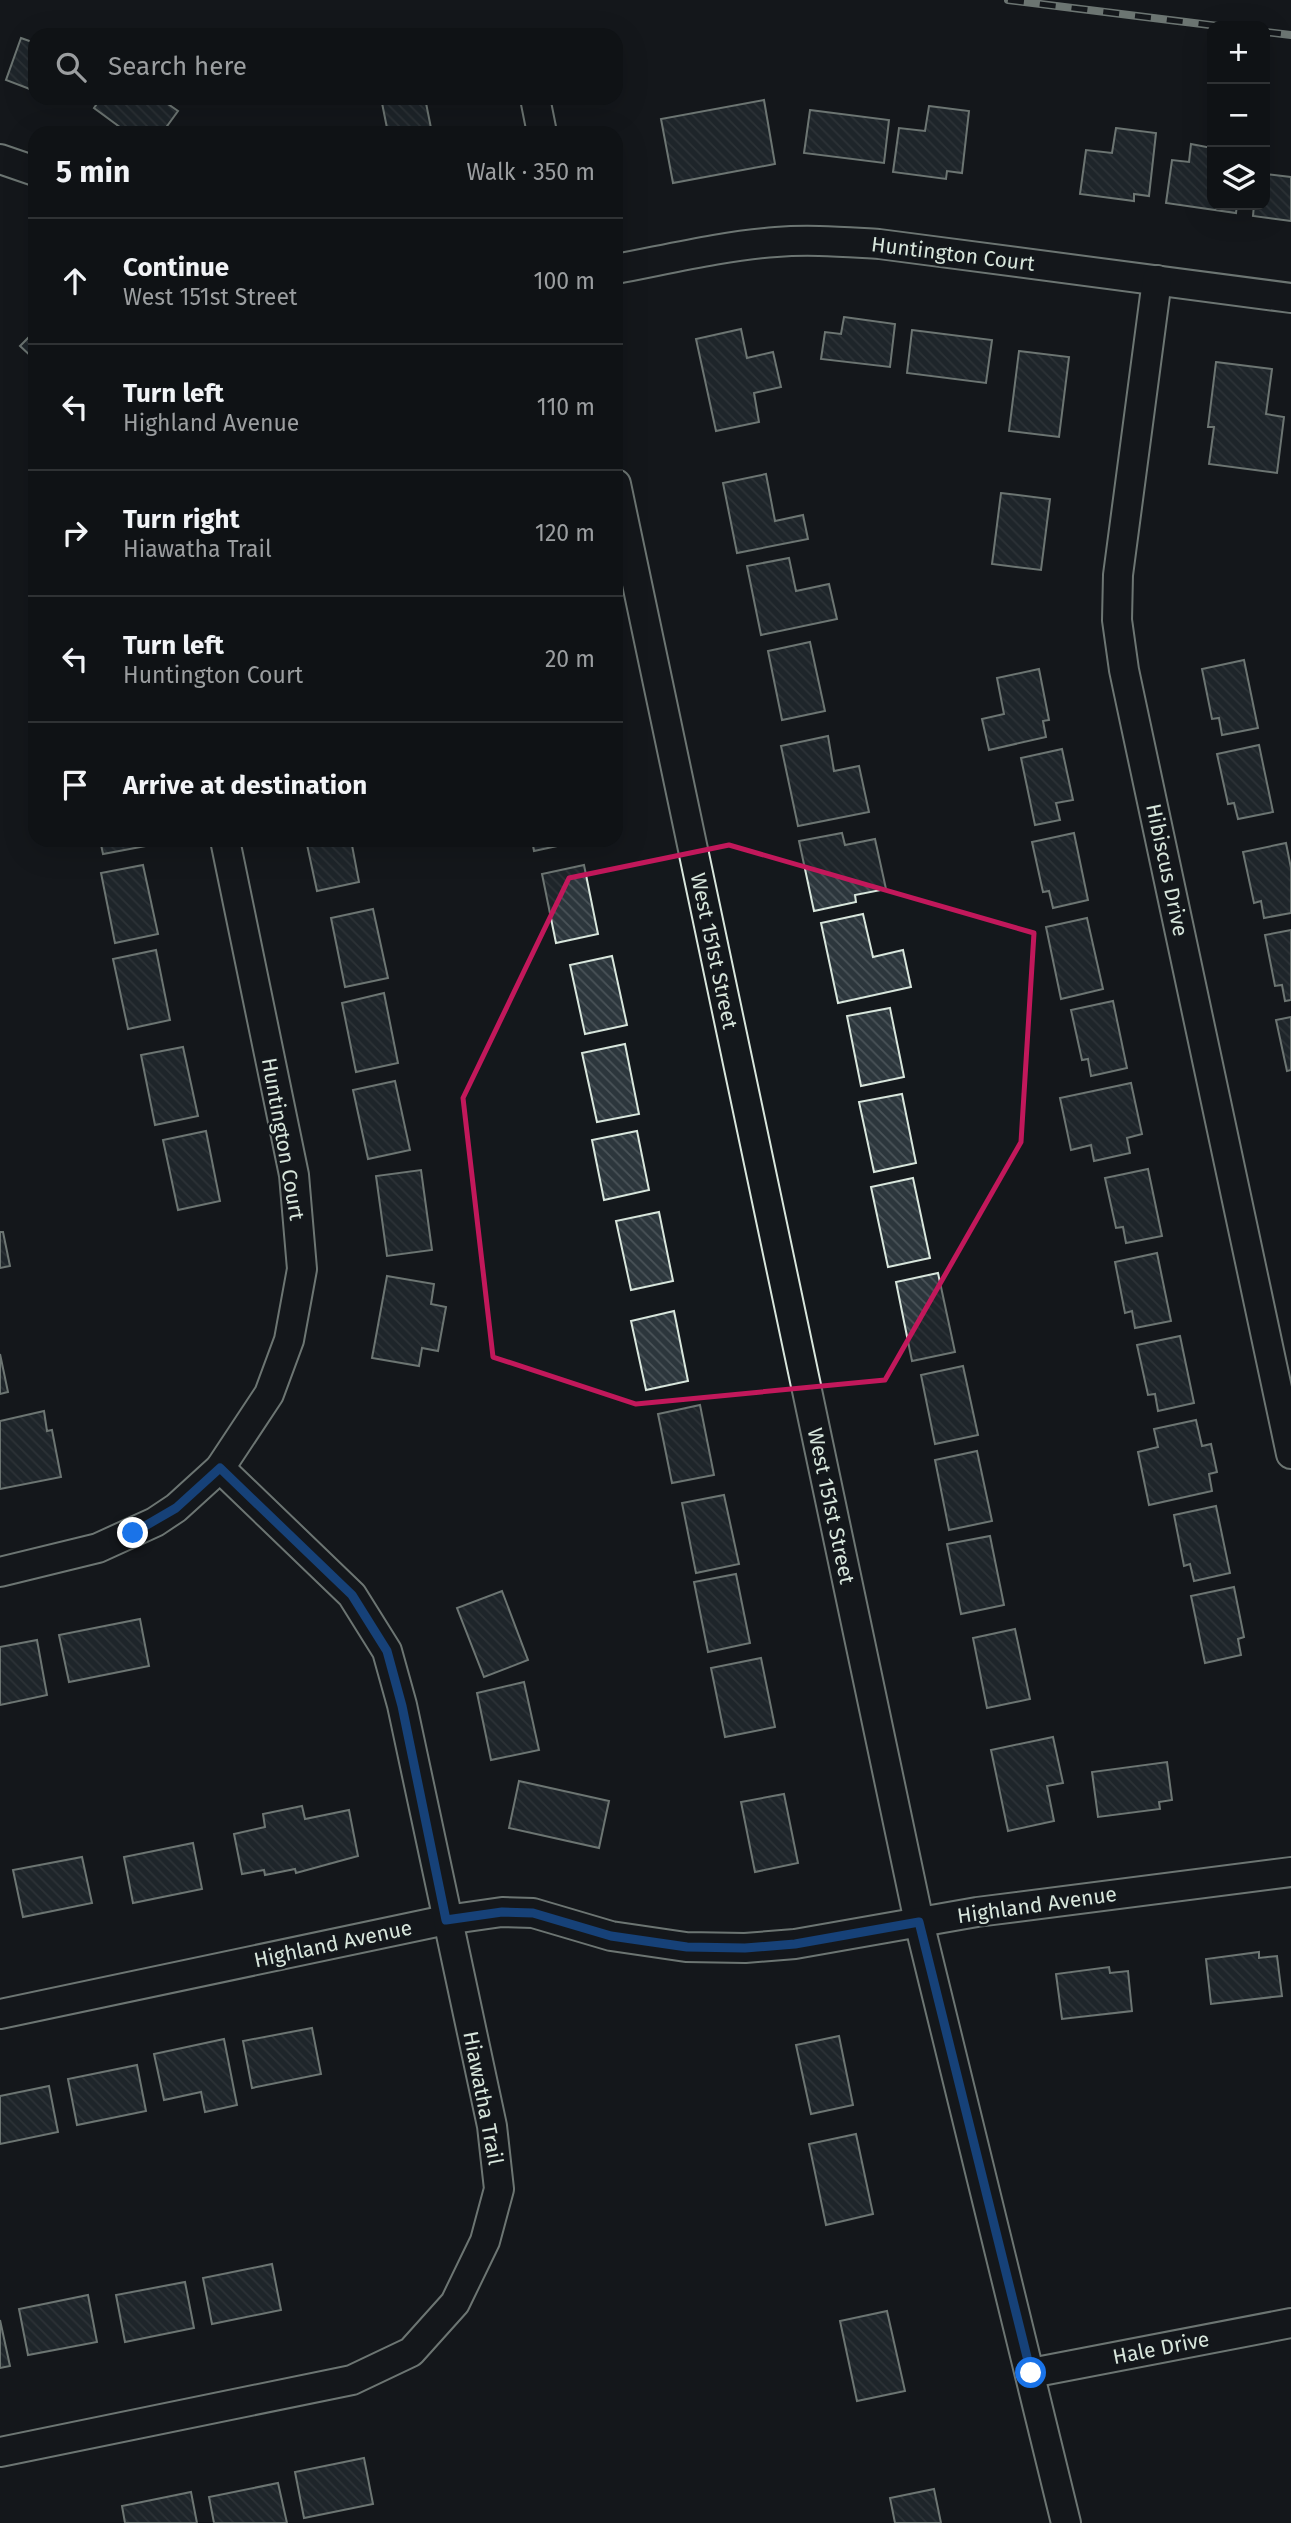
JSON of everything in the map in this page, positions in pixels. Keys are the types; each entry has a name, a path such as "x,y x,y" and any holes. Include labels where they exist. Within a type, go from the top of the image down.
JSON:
{"street":[{"path":"536,105 541,126"},
{"path":"0,159 28,169"},
{"name":"Huntington Court","path":"623,268 725,248 776,242 824,241 878,244 1291,298"},
{"name":"Hibiscus Drive","path":"1157,280 1118,575 1117,620 1127,684 1291,1454"},
{"name":"West 151st Street","path":"623,517 919,1922 1066,2523"},
{"name":"Huntington Court","path":"0,1572 99,1548 133,1533 176,1508 220,1468 269,1394 289,1340 302,1269 294,1175 226,847"},
{"name":"Hiawatha Trail","path":"0,2452 352,2380 411,2352 455,2302 485,2241 499,2189 492,2126 402,1706 387,1651 352,1595 220,1468"},
{"name":"Highland Avenue","path":"0,2014 446,1920 502,1912 533,1913 611,1936 687,1947 733,1948 795,1944 919,1922 1291,1872"},
{"name":"Hale Drive","path":"1031,2373 1291,2323"}],"highlighted area":[{"path":"729,845 1034,933 1021,1142 885,1380 636,1404 493,1357 463,1098 569,878"}],"building":[{"path":"21,38 28,40 28,88 6,80"},
{"path":"764,100 775,164 673,183 661,119"},
{"path":"96,105 169,105 178,111 167,126 118,126 94,108"},
{"path":"382,105 426,105 431,126 387,126"},
{"path":"929,106 969,111 962,173 947,171 946,179 893,172 899,128 925,131"},
{"path":"810,110 889,120 884,163 804,153"},
{"path":"1116,128 1156,133 1149,196 1134,194 1134,201 1080,194 1086,150 1112,153"},
{"path":"1191,144 1207,147 1207,209 1166,203 1172,160 1189,162"},
{"path":"1270,175 1291,177 1291,221 1253,216 1254,210 1270,210"},
{"path":"1215,210 1236,210 1236,213"},
{"path":"844,317 895,324 890,367 821,359 825,332 841,334"},
{"path":"741,329 747,358 773,352 781,387 754,393 759,422 716,431 696,339"},
{"path":"912,330 992,340 986,383 907,373"},
{"path":"28,338 28,353 20,346"},
{"path":"1019,351 1069,357 1059,437 1009,431"},
{"path":"1216,362 1272,369 1266,414 1284,417 1277,473 1209,464 1214,427 1208,427"},
{"path":"766,474 775,521 803,515 808,539 737,553 723,483"},
{"path":"1001,493 1050,499 1041,570 992,564"},
{"path":"789,558 796,591 829,584 837,619 761,635 747,566"},
{"path":"810,642 825,711 782,720 768,651"},
{"path":"1244,660 1258,728 1222,735 1219,718 1212,719 1202,669"},
{"path":"1039,669 1049,720 1043,721 1046,737 989,750 982,719 1004,714 997,678"},
{"path":"828,736 834,771 859,766 869,812 798,826 781,746"},
{"path":"1259,745 1273,812 1238,819 1234,803 1228,804 1217,754"},
{"path":"1062,749 1073,800 1056,803 1060,820 1035,825 1021,758"},
{"path":"842,833 845,845 875,839 886,889 855,895 856,902 814,911 799,841"},
{"path":"1074,833 1088,900 1053,908 1049,891 1043,892 1032,842"},
{"path":"1286,843 1291,868 1291,913 1264,918 1261,901 1254,903 1243,852"},
{"path":"102,847 141,847 103,854"},
{"path":"308,847 352,847 359,882 317,891"},
{"path":"533,847 553,847 534,851"},
{"path":"143,865 158,934 115,943 101,873"},
{"path":"584,865 598,934 556,943 542,874"},
{"path":"373,909 388,978 345,987 331,918"},
{"path":"863,914 873,957 903,950 911,987 838,1003 821,923"},
{"path":"1087,918 1103,989 1061,999 1046,927"},
{"path":"1291,930 1291,1000 1285,1001 1282,985 1275,986 1265,935"},
{"path":"156,950 170,1020 128,1029 113,959"},
{"path":"612,956 627,1025 585,1034 570,965"},
{"path":"384,993 398,1063 356,1072 342,1003"},
{"path":"1113,1001 1127,1068 1091,1076 1088,1059 1082,1060 1071,1010"},
{"path":"890,1008 904,1077 861,1086 847,1016"},
{"path":"1291,1017 1291,1070 1287,1071 1276,1020"},
{"path":"625,1044 639,1114 597,1122 582,1053"},
{"path":"183,1047 198,1116 155,1125 141,1055"},
{"path":"395,1081 410,1150 368,1159 353,1090"},
{"path":"1131,1083 1142,1134 1127,1138 1130,1153 1094,1161 1091,1145 1071,1150 1060,1098"},
{"path":"902,1094 916,1163 874,1172 859,1102"},
{"path":"206,1131 220,1201 178,1210 163,1140"},
{"path":"637,1131 649,1190 604,1200 592,1140"},
{"path":"1148,1169 1162,1236 1126,1243 1123,1227 1116,1228 1105,1178"},
{"path":"421,1170 432,1250 387,1256 376,1176"},
{"path":"913,1178 930,1258 888,1267 871,1187"},
{"path":"659,1212 673,1281 631,1290 616,1221"},
{"path":"0,1232 3,1232 10,1266 0,1268"},
{"path":"1157,1253 1171,1321 1135,1328 1132,1311 1125,1313 1115,1262"},
{"path":"938,1273 955,1352 912,1361 896,1282"},
{"path":"387,1276 434,1284 431,1304 446,1307 438,1351 422,1348 419,1366 372,1358"},
{"path":"674,1311 688,1381 646,1390 631,1321"},
{"path":"1180,1336 1194,1403 1158,1411 1155,1394 1148,1395 1137,1345"},
{"path":"0,1354 8,1392 0,1394"},
{"path":"963,1366 978,1435 935,1444 921,1375"},
{"path":"700,1405 714,1475 672,1483 658,1414"},
{"path":"44,1411 47,1431 52,1430 61,1477 0,1489 0,1421"},
{"path":"1196,1420 1202,1446 1211,1444 1217,1472 1209,1474 1212,1491 1149,1505 1138,1452 1158,1447 1154,1429"},
{"path":"977,1451 992,1521 949,1530 935,1460"},
{"path":"724,1495 739,1564 696,1573 682,1503"},
{"path":"1216,1506 1230,1573 1194,1581 1190,1564 1184,1566 1174,1515"},
{"path":"990,1536 1004,1605 961,1614 947,1544"},
{"path":"736,1574 750,1643 708,1652 694,1582"},
{"path":"1234,1587 1244,1637 1238,1639 1241,1655 1205,1663 1191,1596"},
{"path":"502,1591 528,1660 484,1677 457,1608"},
{"path":"140,1619 149,1666 69,1682 59,1635"},
{"path":"1015,1629 1030,1699 987,1708 973,1638"},
{"path":"37,1640 47,1695 0,1705 0,1647"},
{"path":"761,1658 775,1727 725,1737 711,1668"},
{"path":"524,1682 539,1750 491,1760 477,1693"},
{"path":"1053,1737 1063,1783 1047,1786 1054,1821 1008,1831 991,1750"},
{"path":"1167,1762 1172,1800 1159,1802 1160,1809 1098,1817 1092,1772"},
{"path":"519,1781 609,1801 599,1848 509,1828"},
{"path":"784,1794 798,1863 755,1872 741,1802"},
{"path":"302,1806 305,1819 349,1810 358,1856 296,1873 295,1869 265,1875 264,1870 242,1874 234,1834 265,1827 263,1814"},
{"path":"193,1843 202,1889 133,1903 124,1857"},
{"path":"82,1857 92,1903 23,1917 13,1870"},
{"path":"1259,1952 1259,1958 1277,1956 1282,1996 1211,2004 1206,1959"},
{"path":"1109,1967 1110,1973 1128,1971 1132,2011 1062,2019 1056,1974"},
{"path":"312,2028 321,2074 252,2088 243,2041"},
{"path":"839,2036 853,2105 811,2114 796,2045"},
{"path":"224,2039 237,2105 205,2112 201,2092 164,2100 154,2054"},
{"path":"137,2065 146,2111 77,2125 68,2079"},
{"path":"49,2086 58,2132 0,2144 0,2096"},
{"path":"856,2134 873,2214 826,2225 809,2144"},
{"path":"272,2264 281,2310 212,2324 203,2278"},
{"path":"185,2282 194,2328 125,2342 116,2295"},
{"path":"88,2295 97,2342 28,2355 19,2309"},
{"path":"887,2311 905,2391 857,2401 840,2321"},
{"path":"0,2320 10,2366 0,2368"},
{"path":"364,2458 373,2504 304,2518 295,2472"},
{"path":"278,2483 287,2523 214,2523 209,2497"},
{"path":"934,2489 941,2523 895,2523 890,2498"},
{"path":"191,2492 197,2523 125,2523 122,2506"}],"railway":[{"path":"1008,0 1207,25"},
{"path":"1270,33 1291,35"}],"route":[{"path":"133,1533 176,1508 220,1468 352,1595 387,1651 402,1706 446,1920 502,1912 533,1913 611,1936 687,1947 745,1948 795,1944 919,1922 1031,2373"}]}
